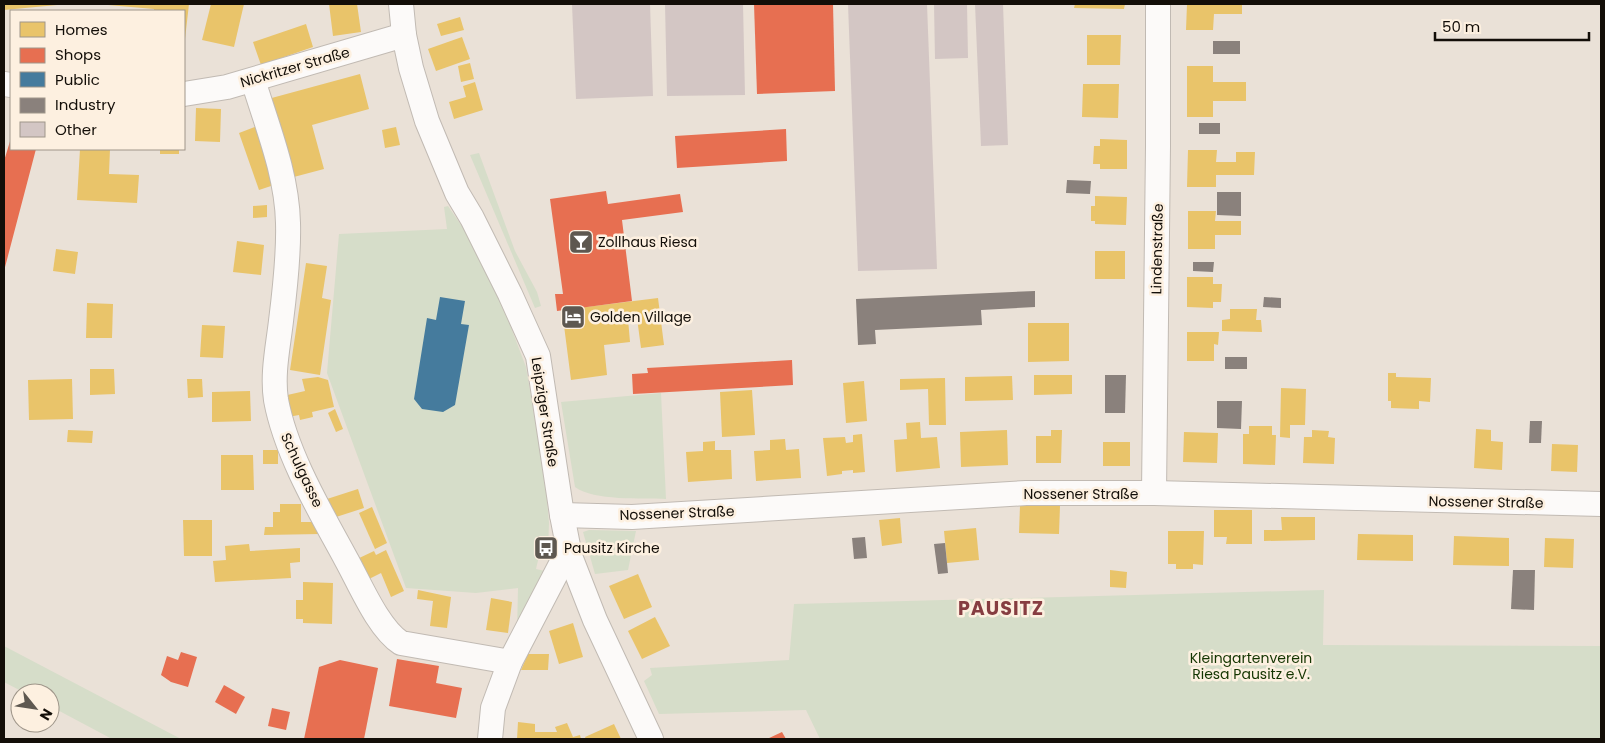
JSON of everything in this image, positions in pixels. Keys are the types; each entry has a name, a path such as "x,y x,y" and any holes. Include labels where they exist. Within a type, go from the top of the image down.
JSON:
{"street":[{"name":"Leipziger Straße","path":"401,4 404,35 419,98 447,170 457,193 472,218 510,294 538,356 570,556 595,620 651,739"},
{"name":"Lindenstraße","path":"1154,493 1158,4"},
{"name":"Nickritzer Straße","path":"185,94 227,87 404,35"},
{"name":"Schulgasse","path":"253,80 283,180 288,222 285,293 274,374 276,398 283,430 291,451 334,537 388,632 402,643 510,662"},
{"name":"Nossener Straße","path":"562,515 660,515 1026,493 1154,493 1601,504"},
{"path":"490,739 493,708 510,662 560,566 570,556"}],"green space":[{"path":"479,153 515,251 537,292 541,306 535,308 470,155"},
{"path":"448,206 468,235 504,309 526,367 545,479 549,523 548,552 540,552 536,569 545,571 517,633 518,588 476,593 406,588 327,373 339,234 447,229 444,207"},
{"path":"661,393 666,499 606,497 594,495 575,487 561,402"},
{"path":"589,530 636,531 628,570 595,574 583,532"},
{"name":"Kleingartenverein Riesa Pausitz e.V.","path":"1324,590 1323,645 1601,646 1601,739 820,739 806,710 659,714 644,681 652,675 650,668 789,660 794,604"},
{"path":"4,646 181,739 112,739 60,711 60,683 10,683 10,685 4,682"}],"building: Homes":[{"path":"4,4 57,4 57,5 4,10"},
{"path":"189,4 185,39 185,10 154,10 108,5"},
{"path":"211,4 244,4 234,47 202,40"},
{"path":"329,4 357,4 361,32 333,36"},
{"path":"1075,4 1125,4 1124,9 1074,8"},
{"path":"1187,4 1242,4 1242,14 1214,14 1213,30 1186,30"},
{"path":"460,17 464,30 441,36 437,24"},
{"path":"306,24 313,47 261,65 253,42"},
{"path":"1087,35 1121,35 1120,65 1087,65"},
{"path":"462,37 470,59 436,71 428,49"},
{"path":"470,63 474,79 461,82 458,66"},
{"path":"1187,66 1213,66 1213,82 1246,82 1246,101 1213,101 1213,117 1187,117"},
{"path":"360,74 369,109 312,125 324,169 290,178 268,99"},
{"path":"475,82 483,110 454,119 449,102 466,97 463,86"},
{"path":"1083,84 1119,84 1118,118 1082,117"},
{"path":"196,108 221,109 220,142 195,141"},
{"path":"260,125 280,183 259,190 239,133"},
{"path":"396,127 400,145 385,148 382,130"},
{"path":"1100,139 1127,140 1127,169 1100,169 1100,164 1093,164 1094,146 1100,146"},
{"path":"80,150 110,150 109,174 139,175 137,203 77,200"},
{"path":"160,150 179,150 179,154 160,154"},
{"path":"1188,150 1217,150 1216,162 1236,162 1236,152 1255,152 1254,175 1216,175 1216,187 1187,187"},
{"path":"1095,196 1127,197 1126,225 1095,224 1095,221 1091,221 1091,206 1095,206"},
{"path":"267,205 267,217 253,218 253,206"},
{"path":"1188,211 1216,211 1215,221 1241,221 1241,235 1215,235 1215,249 1188,249"},
{"path":"237,241 264,245 261,275 233,272"},
{"path":"56,249 78,252 75,274 53,271"},
{"path":"1095,251 1125,251 1125,279 1095,279"},
{"path":"306,263 327,266 322,298 331,300 320,375 290,370"},
{"path":"1187,277 1213,277 1213,284 1222,284 1221,302 1213,302 1213,308 1187,307"},
{"path":"658,298 664,345 641,348 637,318 628,319 630,342 604,345 607,375 571,380 562,310"},
{"path":"87,303 113,304 112,338 86,338"},
{"path":"1230,309 1257,309 1256,320 1261,320 1262,332 1222,331 1222,320 1230,319"},
{"path":"1028,323 1069,323 1069,361 1028,362"},
{"path":"202,325 225,326 223,358 200,357"},
{"path":"1187,332 1219,332 1218,345 1214,344 1214,361 1187,361"},
{"path":"90,369 114,369 115,394 90,395"},
{"path":"1388,373 1396,373 1396,377 1431,378 1430,402 1419,401 1419,409 1391,408 1391,401 1388,401"},
{"path":"1034,375 1072,375 1072,394 1034,395"},
{"path":"1012,376 1013,400 965,401 965,377"},
{"path":"318,377 328,380 334,407 312,412 313,417 300,420 299,415 288,417 283,396 305,391 302,379"},
{"path":"945,378 946,425 929,425 928,389 900,390 900,379"},
{"path":"72,379 73,419 29,420 28,380"},
{"path":"187,379 202,379 203,397 188,398"},
{"path":"864,381 867,421 846,423 843,383"},
{"path":"1281,388 1306,389 1305,425 1290,425 1290,438 1280,437"},
{"path":"752,390 755,435 722,437 720,392"},
{"path":"250,391 251,421 212,422 212,392"},
{"path":"335,409 343,429 336,432 328,413"},
{"path":"920,422 921,438 937,437 940,468 896,472 894,440 907,439 906,423"},
{"path":"1249,426 1272,426 1272,435 1276,435 1275,465 1243,464 1243,434 1249,434"},
{"path":"1476,429 1491,430 1491,441 1503,442 1502,470 1474,468"},
{"path":"68,430 93,431 92,443 67,442"},
{"path":"1007,430 1008,465 961,467 960,432"},
{"path":"1051,430 1062,430 1061,463 1036,463 1036,436 1051,436"},
{"path":"1312,430 1329,431 1328,437 1335,438 1334,464 1303,463 1304,437 1312,437"},
{"path":"1184,432 1218,433 1217,463 1183,462"},
{"path":"862,434 865,472 853,473 853,470 842,471 842,474 827,476 823,438 845,437 846,443 853,442 853,435"},
{"path":"785,439 786,450 799,449 801,478 756,481 754,451 770,450 770,440"},
{"path":"715,441 715,450 731,450 732,479 688,482 686,452 703,451 703,442"},
{"path":"1103,442 1130,442 1130,466 1103,466"},
{"path":"1552,444 1578,445 1577,472 1551,471"},
{"path":"263,450 278,450 278,464 263,464"},
{"path":"221,455 253,455 254,490 221,490"},
{"path":"358,489 364,508 333,518 327,499"},
{"path":"280,504 301,504 301,522 319,522 320,534 264,535 265,527 273,527 273,512 280,512"},
{"path":"1020,506 1060,506 1059,534 1019,533"},
{"path":"372,507 387,543 375,549 359,513"},
{"path":"1214,510 1252,510 1252,544 1226,544 1227,537 1214,537"},
{"path":"1281,517 1315,517 1315,540 1264,541 1264,530 1282,530"},
{"path":"900,518 902,543 882,546 879,520"},
{"path":"183,520 212,520 212,556 184,556"},
{"path":"976,528 979,560 947,563 944,531"},
{"path":"1168,531 1204,531 1203,565 1193,564 1193,569 1176,569 1176,564 1168,564"},
{"path":"1358,534 1413,535 1413,561 1357,560"},
{"path":"1454,536 1509,538 1509,566 1453,565"},
{"path":"1545,538 1574,539 1573,568 1544,567"},
{"path":"249,544 250,551 300,548 300,562 290,563 291,578 215,582 213,561 226,560 225,546"},
{"path":"386,550 404,591 391,597 381,573 365,581 355,560 374,551 376,555"},
{"path":"1110,570 1127,572 1126,588 1110,587"},
{"path":"638,574 652,607 624,619 609,586"},
{"path":"303,582 333,583 332,624 303,623 303,619 296,619 296,600 303,600"},
{"path":"418,590 451,597 447,628 430,626 433,601 417,599"},
{"path":"491,598 512,602 508,633 486,630"},
{"path":"655,617 670,646 642,659 628,631"},
{"path":"573,623 583,657 559,664 549,631"},
{"path":"528,654 549,654 548,670 521,670"},
{"path":"518,722 535,724 535,732 557,732 555,727 567,723 573,737 580,735 581,739 517,739"},
{"path":"614,724 621,739 586,739 585,737"}],"building: Shops":[{"path":"754,4 833,4 835,91 757,94"},
{"path":"786,129 787,161 677,168 675,136"},
{"path":"10,141 10,150 36,150 4,271 4,161"},
{"path":"606,191 608,204 680,194 683,212 622,220 632,301 557,311 555,294 563,294 550,199"},
{"path":"792,360 793,385 633,394 632,374 648,373 647,368"},
{"path":"181,652 197,657 188,687 171,682 161,675 167,656 178,660"},
{"path":"397,659 439,666 436,683 462,688 456,718 389,706"},
{"path":"340,660 378,668 364,739 304,739 319,667"},
{"path":"224,685 245,697 236,714 215,702"},
{"path":"272,708 290,712 286,730 268,726"},
{"path":"782,732 786,739 767,739"}],"building: Public":[{"path":"440,297 465,301 461,324 469,325 455,405 443,412 422,409 414,399 427,318 436,320"}],"building: Industry":[{"path":"1213,41 1240,41 1240,54 1213,54"},
{"path":"1199,123 1220,123 1220,134 1199,134"},
{"path":"1067,180 1091,181 1090,194 1066,193"},
{"path":"1217,192 1241,192 1241,216 1217,215"},
{"path":"1193,262 1214,262 1213,272 1193,271"},
{"path":"1035,291 1035,307 981,310 982,325 875,330 876,344 858,345 856,299"},
{"path":"1264,297 1281,298 1281,308 1263,307"},
{"path":"1225,357 1247,357 1247,369 1225,369"},
{"path":"1105,375 1126,375 1125,413 1105,413"},
{"path":"1217,401 1242,401 1241,429 1217,428"},
{"path":"1530,421 1542,421 1541,443 1529,443"},
{"path":"865,537 867,558 854,559 852,538"},
{"path":"945,543 948,573 938,574 934,544"},
{"path":"1513,570 1535,570 1534,610 1511,609"}],"building: Other":[{"path":"572,4 650,4 653,96 576,99"},
{"path":"665,4 743,4 745,95 667,96"},
{"path":"848,4 927,4 937,269 858,271"},
{"path":"934,4 967,4 968,58 935,59"},
{"path":"975,4 1003,4 1008,145 981,146"}],"place":[{"name":"Zollhaus Riesa","path":"581,242"},
{"name":"Golden Village","path":"573,317"},
{"name":"Pausitz Kirche","path":"546,548"}],"district":[{"name":"PAUSITZ","path":"1001,608"}]}
